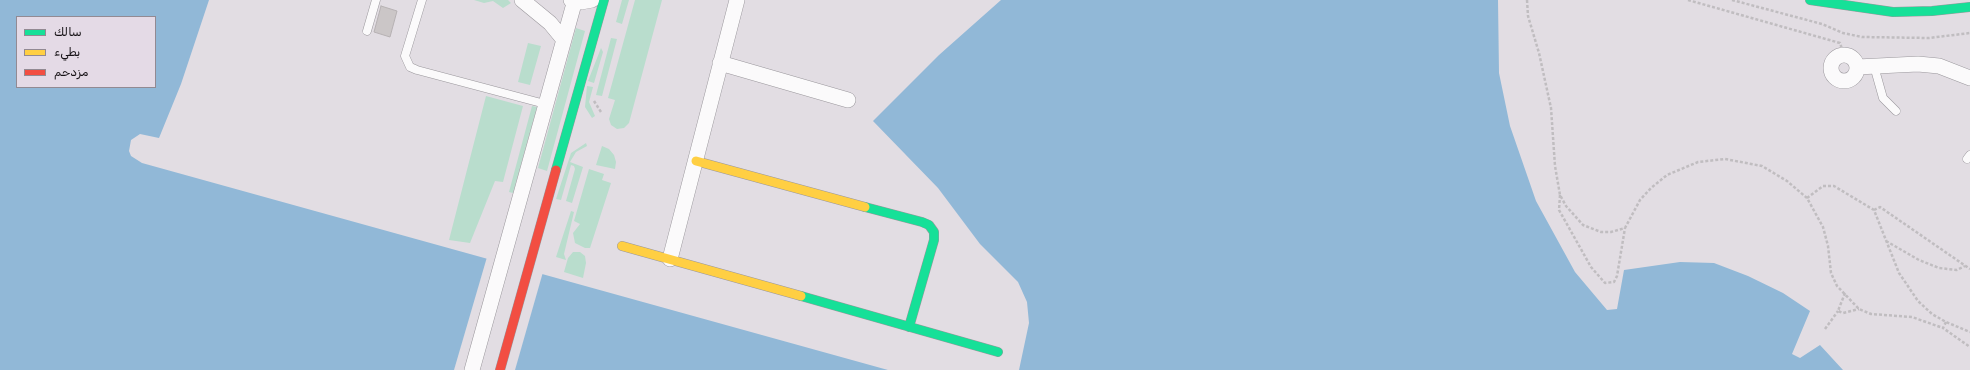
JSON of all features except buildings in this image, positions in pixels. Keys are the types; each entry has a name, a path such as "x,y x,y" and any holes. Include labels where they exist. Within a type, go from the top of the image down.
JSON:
{"street":[{"path":"522,0 550,24 564,40"},
{"path":"472,370 564,40 573,0 582,2 592,0"},
{"path":"500,370 532,251 604,0"},
{"path":"670,259 737,0"},
{"path":"1810,0 1893,12 1970,7"},
{"path":"1844,54 1852,58 1857,67 1856,74 1850,80 1842,82 1834,77 1830,69 1836,57 1844,54"},
{"path":"720,63 848,100"},
{"path":"1857,67 1918,64 1939,66 1970,78"},
{"path":"696,161 922,222 929,226 934,232 934,240 909,327"},
{"path":"622,246 998,352"}],"lane":[{"path":"367,31 376,0"},
{"path":"420,1 405,56 410,66 417,70 545,104"},
{"path":"1874,66 1883,98 1896,111"}],"path":[{"path":"1527,0 1528,16 1539,52 1551,108 1555,166 1560,195 1559,210 1591,267 1605,283 1614,282 1617,276 1625,228 1640,200 1651,188 1667,175 1698,162 1725,159 1762,166 1787,181 1807,198 1823,227 1828,246 1831,273 1837,286 1859,309 1871,314 1912,317 1943,328 1970,347"},
{"path":"1688,0 1840,43 1844,54"},
{"path":"1732,0 1822,24 1842,33 1862,37 1929,38 1970,33"},
{"path":"1807,198 1823,186 1834,186 1874,210 1899,273 1918,300 1932,314 1946,322 1970,332"},
{"path":"1560,195 1566,206 1583,225 1601,232 1611,232 1625,228"},
{"path":"1874,210 1880,207 1970,269"},
{"path":"1886,241 1919,260 1939,268 1957,270 1966,266"},
{"path":"1824,329 1838,311 1845,293"},
{"path":"1838,311 1844,313 1859,309"},
{"path":"1943,328 1946,322"}],"green space":[{"path":"474,0 508,0 511,3 503,8 493,1 484,3"},
{"path":"622,0 629,0 622,24 616,22"},
{"path":"635,0 662,0 629,123 624,128 617,129 611,125 609,119 615,100 608,98"},
{"path":"576,28 585,31 547,171 538,168"},
{"path":"611,38 617,39 602,96 596,95"},
{"path":"528,43 541,46 530,85 518,82"},
{"path":"601,48 603,52 594,83 588,81"},
{"path":"587,86 593,87 589,102 595,116 592,118 585,107"},
{"path":"486,96 523,106 503,182 495,181 470,243 449,240"},
{"path":"532,106 537,107 513,193 509,192"},
{"path":"586,143 587,146 576,152 570,162 583,167 572,203 566,201 575,169 574,166 571,165 561,200 556,199 571,153"},
{"path":"602,146 609,149 614,155 616,162 615,169 596,165"},
{"path":"589,169 604,174 602,180 611,183 590,248 585,248 575,243 573,233 580,224 574,221"},
{"path":"571,211 574,212 564,254 566,260 556,257"},
{"path":"573,252 580,252 585,256 586,263 583,278 564,272 568,258"}],"water":[{"path":"0,0 209,0 181,84 159,138 140,134 131,140 129,151 131,156 142,163 888,370 0,370"},
{"path":"1001,0 1498,0 1499,73 1510,126 1536,201 1575,272 1607,310 1617,309 1624,270 1680,262 1714,263 1748,276 1783,293 1810,311 1792,354 1800,358 1820,345 1843,370 1019,370 1029,323 1027,302 1018,282 980,244 938,188 873,121 939,55"}],"pier":[{"path":"487,257 543,272 515,370 454,370"}],"traffic: fast":[{"path":"556,170 604,0"},
{"path":"1810,0 1893,12 1932,11 1970,7"},
{"path":"865,207 922,222 929,225 934,232 934,240 909,327"},
{"path":"801,296 998,352"}],"traffic: slow":[{"path":"696,161 865,207"},
{"path":"622,246 801,296"}],"traffic: jam":[{"path":"500,370 556,170"}]}
